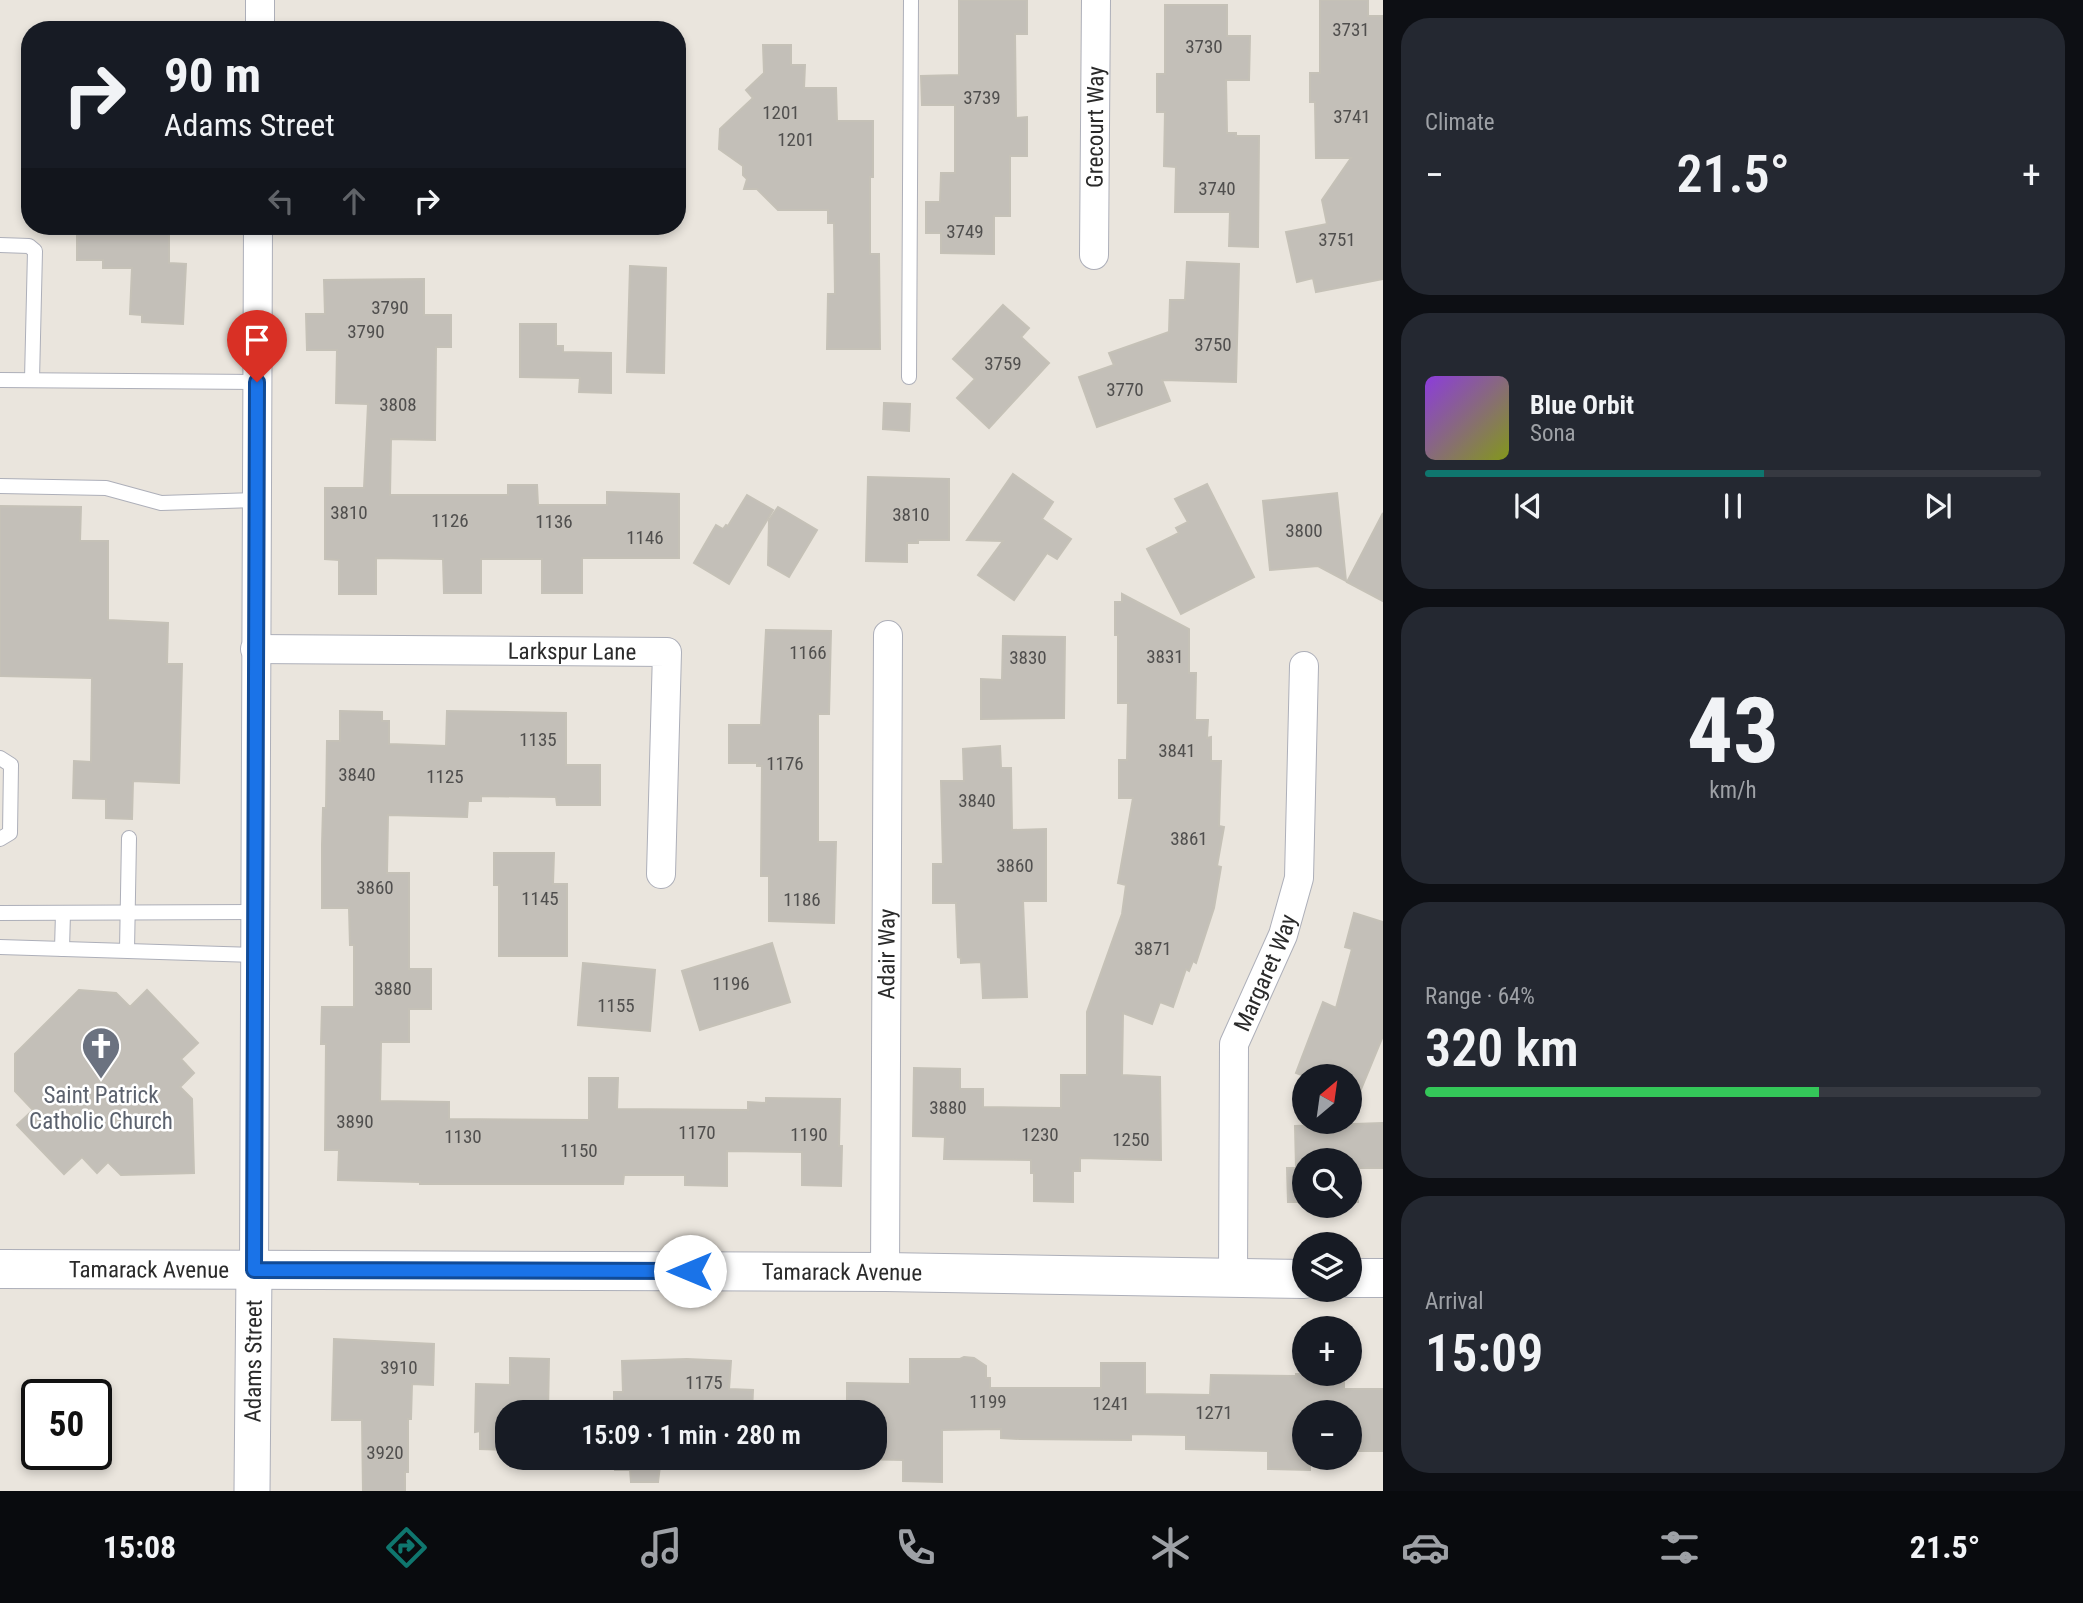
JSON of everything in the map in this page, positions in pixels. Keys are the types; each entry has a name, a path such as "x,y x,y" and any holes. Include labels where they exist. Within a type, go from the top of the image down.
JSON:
{"main road":[{"name":"Tamarack Avenue","path":"0,1269 886,1272 1292,1279"},
{"path":"1362,1278 1383,1278"}],"street":[{"path":"260,0 260,21"},
{"name":"Grecourt Way","path":"1094,255 1096,0"},
{"name":"Adams Street","path":"252,1491 258,235"},
{"name":"Adair Way","path":"886,1272 888,635"},
{"name":"Larkspur Lane","path":"255,649 667,652 662,874"},
{"name":"Margaret Way","path":"1233,1279 1234,1044 1283,935 1299,878 1304,666"}],"lane":[{"path":"909,377 911,0"},
{"path":"0,245 29,246 35,251 33,380"},
{"path":"0,380 257,382"},
{"path":"0,486 106,488 161,503 256,500"},
{"path":"0,758 11,765 10,833 0,839"},
{"path":"127,950 129,838"},
{"path":"0,913 255,912"},
{"path":"62,949 63,913"},
{"path":"0,947 255,955"}],"building":[{"path":"959,0 1027,0 1027,34 1015,34 1016,118 1027,117 1027,156 1010,156 1010,216 994,216 994,254 941,253 941,233 926,233 926,202 940,202 941,173 955,173 955,105 922,105 921,76 959,75"},
{"path":"1320,0 1368,0 1368,16 1383,16 1383,279 1316,292 1313,278 1297,282 1286,232 1327,224 1322,200 1351,158 1316,158 1315,102 1310,102 1310,73 1320,73"},
{"path":"1165,5 1227,5 1227,36 1250,36 1249,80 1226,80 1227,133 1236,133 1236,136 1259,136 1258,247 1229,246 1230,212 1175,212 1176,167 1164,166 1165,112 1157,112 1157,74 1165,74"},
{"path":"763,45 791,45 791,65 805,65 804,88 836,88 837,121 873,121 870,254 879,254 880,349 827,349 828,294 835,294 834,223 828,223 828,210 778,210 757,189 744,189 747,179 743,175 743,166 719,149 720,129 753,98 746,90 764,73"},
{"path":"77,235 169,235 169,263 186,264 183,324 142,322 142,315 130,314 132,268 103,268 103,260 77,260"},
{"path":"1187,262 1239,264 1236,382 1162,380 1170,401 1097,427 1079,377 1114,365 1109,353 1169,332 1170,300 1185,300"},
{"path":"630,266 666,268 664,373 627,372"},
{"path":"424,279 424,315 451,315 451,347 436,347 435,440 391,439 390,495 508,495 508,485 537,485 538,505 607,505 607,492 679,494 679,558 582,558 582,593 542,593 542,559 481,559 481,593 444,593 443,559 376,558 376,594 339,594 339,560 325,559 325,488 364,488 368,404 336,403 337,350 307,350 306,314 325,314 324,280"},
{"path":"1003,305 1029,328 1021,337 1049,363 989,428 957,398 975,379 953,359"},
{"path":"520,324 556,324 556,346 563,346 563,352 611,353 611,393 579,392 580,378 520,377"},
{"path":"884,403 910,404 909,431 883,429"},
{"path":"1013,474 1053,502 1042,519 1071,539 1057,559 1047,553 1014,600 978,575 1003,541 967,540"},
{"path":"868,477 949,479 949,540 918,540 918,543 907,543 907,562 866,561"},
{"path":"1207,484 1254,577 1181,614 1147,549 1179,533 1176,528 1188,522 1175,499"},
{"path":"1337,493 1346,581 1318,566 1270,570 1263,501"},
{"path":"747,495 773,510 729,584 694,563 716,525 723,529 728,526"},
{"path":"0,506 81,507 80,541 108,541 108,620 168,623 167,664 182,664 179,783 133,781 132,819 106,818 106,799 73,798 74,761 91,762 92,678 0,676"},
{"path":"778,507 817,530 789,577 768,565 769,520"},
{"path":"1383,513 1383,601 1347,582"},
{"path":"1122,594 1189,629 1189,673 1196,673 1195,720 1208,720 1207,738 1211,737 1211,761 1221,761 1219,826 1224,827 1217,866 1221,867 1214,908 1196,963 1193,961 1189,971 1186,969 1173,1007 1160,1002 1152,1024 1123,1013 1122,1075 1160,1077 1161,1160 1080,1158 1080,1171 1073,1171 1073,1202 1034,1201 1031,1160 944,1159 945,1137 913,1136 914,1068 960,1069 960,1089 983,1089 983,1107 1061,1108 1061,1075 1087,1075 1087,1012 1122,914 1126,885 1118,883 1133,798 1119,798 1119,760 1127,760 1128,703 1118,703 1115,602 1122,602"},
{"path":"766,630 831,631 829,714 818,714 818,842 836,842 834,923 769,921 769,876 761,876 762,766 757,766 757,763 729,763 729,725 761,725"},
{"path":"1003,636 1065,637 1064,718 981,719 981,679 1002,680"},
{"path":"340,711 382,712 382,721 389,721 389,744 446,746 447,711 566,713 566,765 600,765 600,805 557,805 556,797 481,796 481,801 468,801 467,817 388,815 387,873 409,873 409,969 431,969 431,1009 409,1009 409,1042 381,1042 380,1101 449,1102 449,1119 589,1120 589,1078 618,1078 617,1109 748,1110 748,1102 766,1103 766,1098 840,1099 841,1186 802,1185 802,1152 727,1151 727,1186 685,1185 685,1175 624,1175 623,1184 420,1184 338,1180 339,1150 325,1150 326,1044 321,1044 322,1007 354,1007 354,945 350,945 349,908 322,908 327,741 340,741"},
{"path":"1000,746 1001,768 1011,768 1012,830 1046,829 1046,901 1023,901 1027,997 983,998 981,962 961,963 961,958 958,957 956,903 933,903 933,864 943,864 941,781 964,781 963,749"},
{"path":"494,853 554,853 553,884 567,884 567,956 499,956 499,885 494,885"},
{"path":"1354,913 1383,922 1383,1036 1362,1087 1362,1064 1299,1064 1323,1002 1336,1008 1352,949 1345,947"},
{"path":"772,943 790,1002 700,1030 682,971"},
{"path":"583,963 655,970 650,1031 578,1025"},
{"name":"Saint Patrick Catholic Church","path":"79,990 116,993 130,1007 147,990 198,1043 181,1059 194,1073 180,1087 192,1099 194,1173 121,1175 108,1162 97,1173 82,1157 64,1174 17,1125 33,1110 15,1091 15,1054"},
{"path":"1383,1123 1383,1168 1362,1168 1362,1148 1296,1148 1295,1134 1362,1134 1362,1124"},
{"path":"1287,1168 1292,1168 1292,1202 1288,1202"},
{"path":"334,1339 434,1344 433,1385 412,1384 405,1491 363,1491 362,1420 332,1420"},
{"path":"510,1358 549,1359 548,1400 495,1400 495,1450 480,1449 480,1431 475,1432 476,1384 510,1385"},
{"path":"974,1358 986,1366 986,1378 990,1378 990,1388 1101,1388 1101,1363 1145,1363 1145,1394 1210,1395 1211,1375 1292,1376 1292,1386 1383,1389 1383,1451 1362,1451 1362,1400 1292,1400 1292,1470 1268,1469 1268,1451 1186,1449 1186,1435 1131,1434 1131,1440 1020,1439 1001,1438 1001,1429 942,1430 942,1482 903,1481 903,1460 887,1460 887,1400 847,1400 847,1383 910,1384 910,1359"},
{"path":"622,1361 731,1361 729,1389 753,1390 753,1400 614,1400 614,1392 623,1392"},
{"path":"630,1470 660,1470 658,1482 631,1482"}],"place":[{"name":"Saint Patrick Catholic Church","path":"101,1080"}],"route":[{"path":"257,382 254,1270 690,1271"}]}
